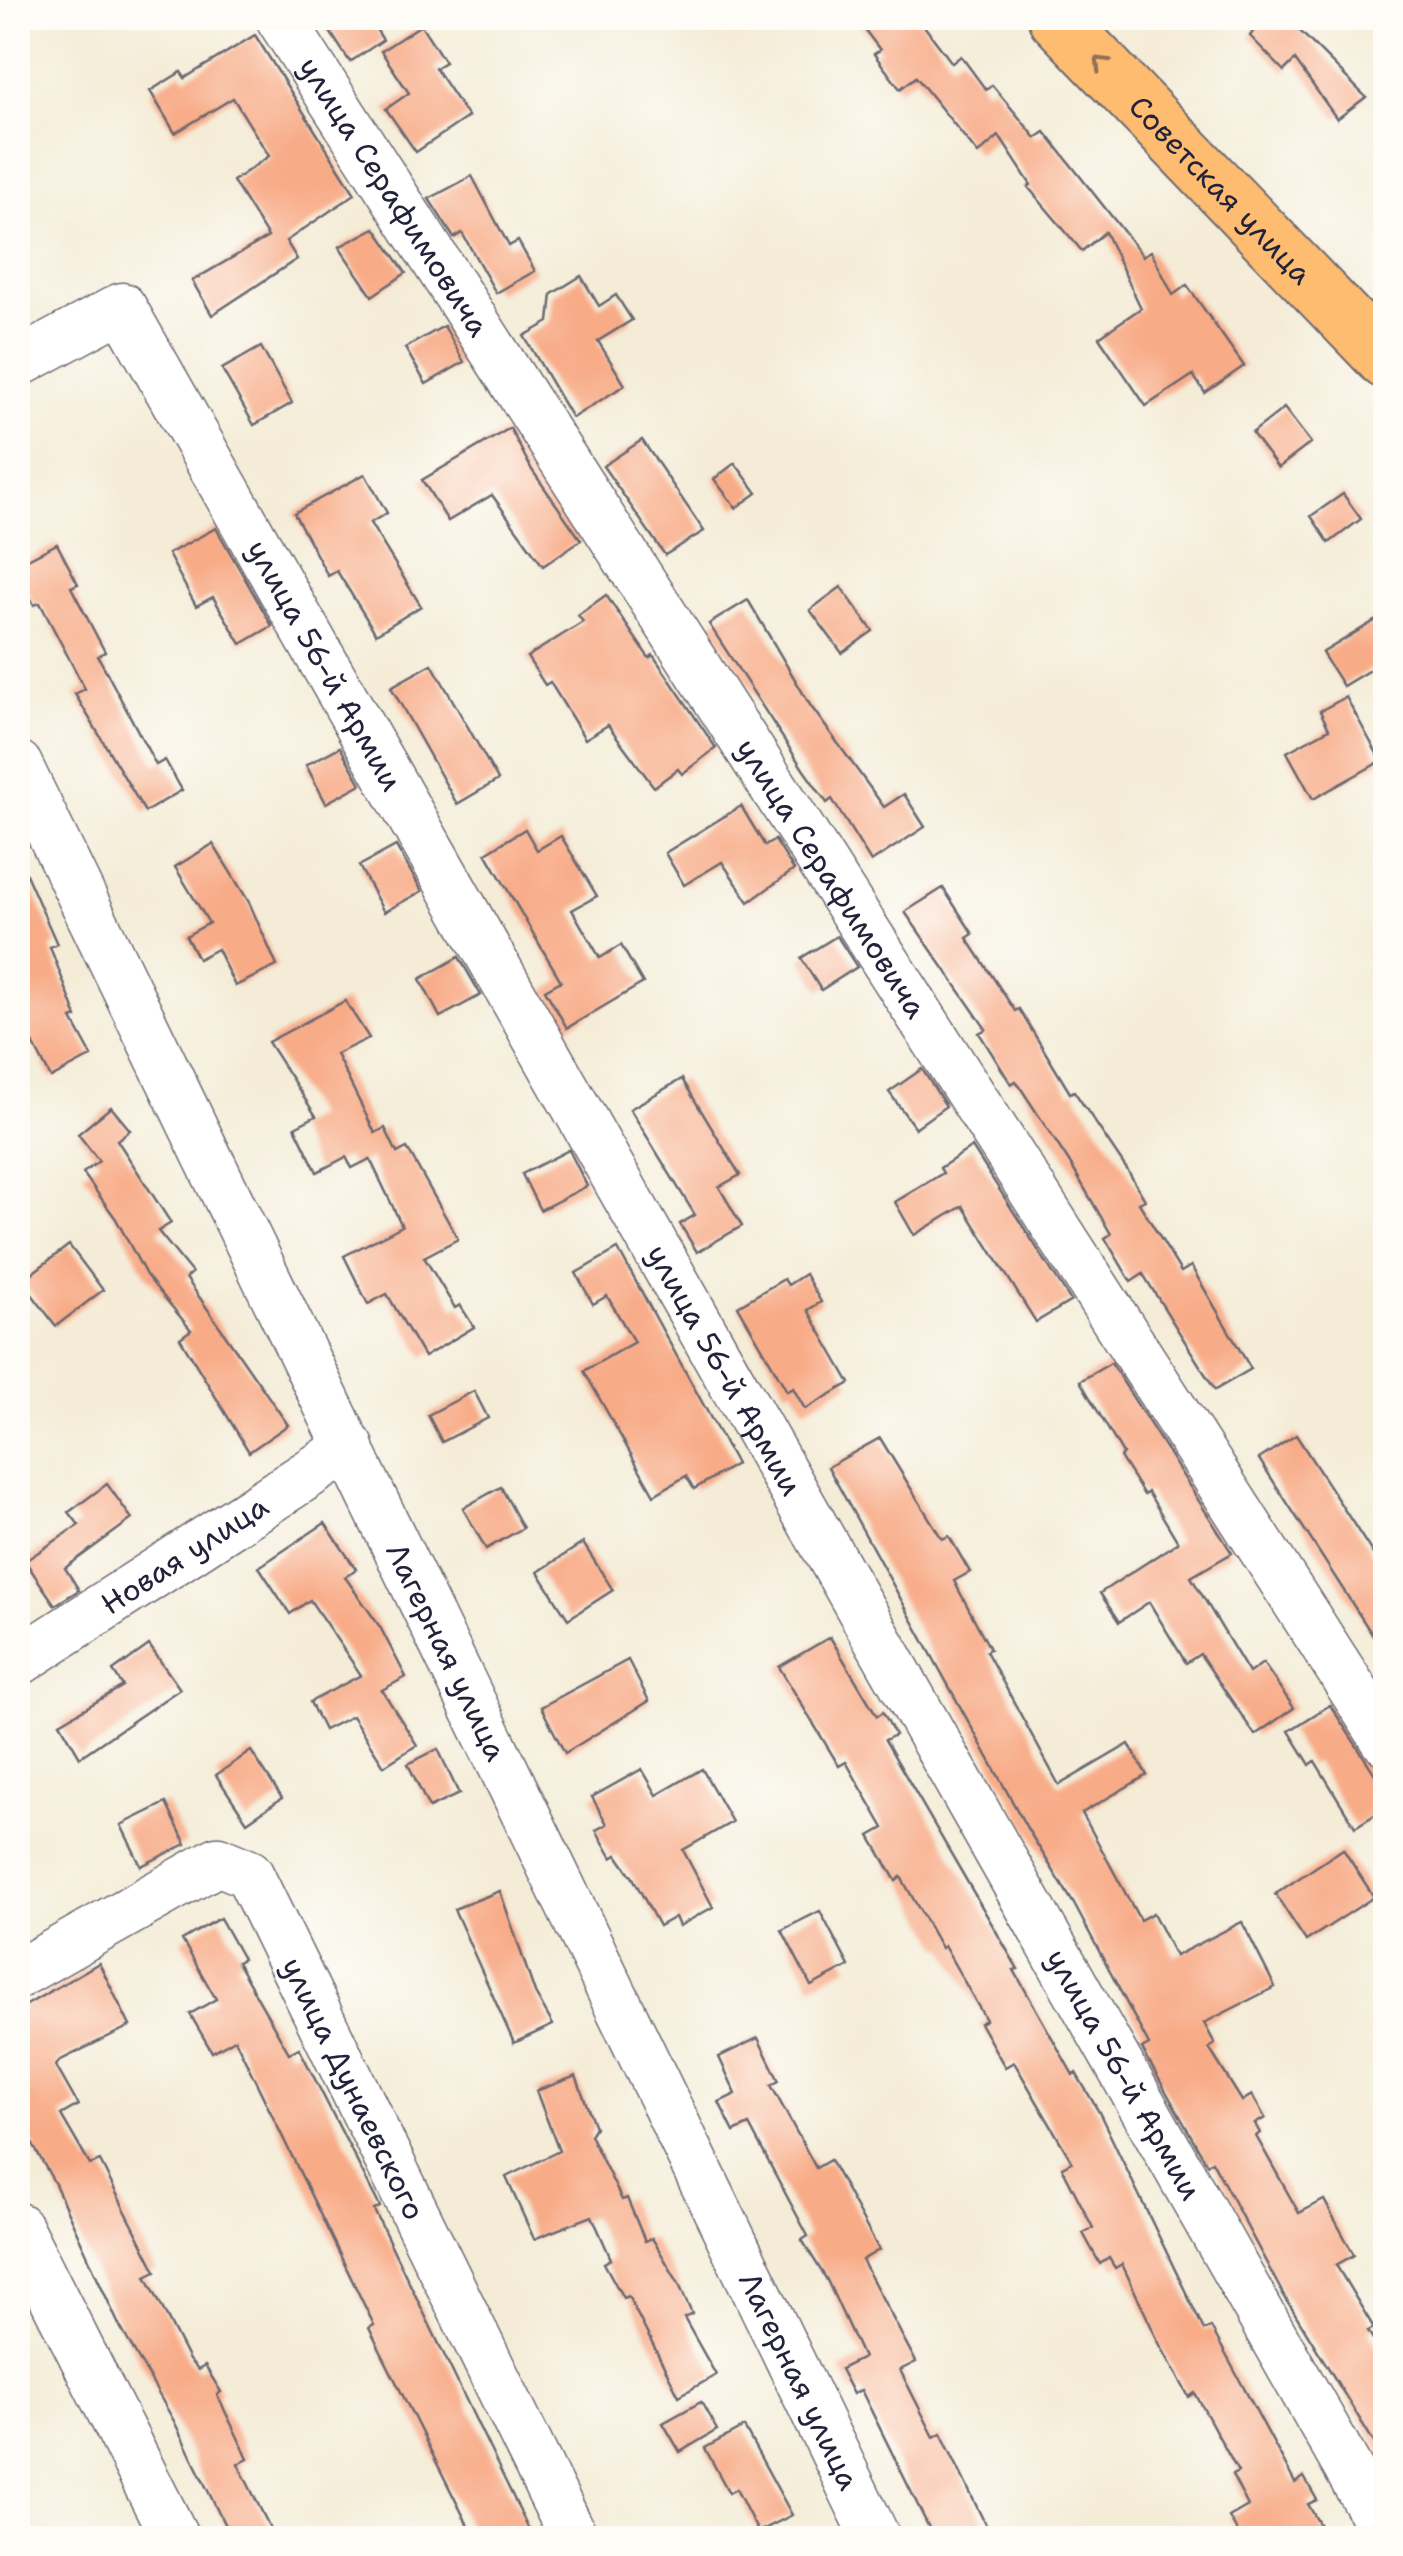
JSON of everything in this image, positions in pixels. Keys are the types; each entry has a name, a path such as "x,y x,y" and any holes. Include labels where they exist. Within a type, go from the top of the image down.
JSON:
{"main road":[{"name":"Советская улица","path":"1056,18 1386,361"}],"street":[{"name":"улица Серафимовича","path":"280,18 1386,1742"},
{"name":"улица 56-й Армии","path":"18,363 122,307 1386,2536"},
{"name":"Лагерная улица","path":"18,765 876,2538"},
{"name":"Новая улица","path":"18,1662 350,1447"},
{"name":"улица Дунаевского","path":"18,1974 218,1861 249,1874 574,2538"},
{"path":"18,2227 175,2538"}],"building":[{"path":"321,18 369,18 383,40 350,62"},
{"path":"856,18 918,18 952,63 961,56 986,90 992,85 1036,138 1045,132 1143,256 1151,251 1173,295 1187,285 1244,366 1205,393 1193,375 1146,406 1099,337 1141,308 1105,232 1082,251 1028,187 1031,185 999,136 978,154 916,77 900,89 874,54 880,50"},
{"path":"1263,18 1287,18 1366,97 1337,119 1295,60 1284,71 1250,36"},
{"path":"421,25 445,62 435,68 468,117 416,152 386,109 409,93 381,51"},
{"path":"255,35 355,194 286,241 297,259 212,315 192,281 268,237 233,181 269,156 233,98 175,133 150,91 181,72 185,78"},
{"path":"472,176 509,246 518,241 535,271 496,293 462,233 454,238 429,199"},
{"path":"375,228 406,273 372,296 339,247"},
{"path":"581,276 599,306 616,295 632,320 598,341 625,385 572,418 524,336 549,322 552,294"},
{"path":"444,326 464,362 426,384 405,348"},
{"path":"261,347 292,403 254,425 222,369"},
{"path":"1284,408 1311,443 1278,468 1252,433"},
{"path":"510,428 532,470 581,540 543,566 492,495 448,521 422,480"},
{"path":"642,440 704,531 665,555 603,466"},
{"path":"735,463 757,493 736,508 714,479"},
{"path":"365,474 387,513 370,523 421,606 376,634 337,571 328,576 294,513"},
{"path":"1343,494 1361,519 1329,543 1311,516"},
{"path":"216,528 272,626 241,644 213,597 196,606 168,554"},
{"path":"57,544 78,584 71,587 105,652 98,656 156,765 165,760 182,790 145,812 75,694 85,689 40,603 34,605 18,572 18,564"},
{"path":"841,587 873,631 842,653 810,610"},
{"path":"606,595 649,658 653,655 716,748 682,774 678,769 654,787 608,725 585,739 550,682 545,685 527,657 583,622 578,615"},
{"path":"748,600 810,705 884,807 904,794 925,827 871,862 832,799 827,803 803,769 709,624"},
{"path":"1386,614 1386,660 1343,686 1322,653"},
{"path":"432,664 498,780 457,804 391,687"},
{"path":"1346,697 1381,761 1313,799 1287,752 1329,729 1320,711"},
{"path":"340,747 361,784 326,803 306,765"},
{"path":"741,806 765,846 775,840 794,870 749,902 722,862 684,885 665,853"},
{"path":"525,829 537,850 561,836 597,896 572,910 600,958 621,945 643,983 567,1028 545,990 561,981 486,853"},
{"path":"213,844 249,902 277,966 235,986 217,949 198,959 186,936 209,923 175,867"},
{"path":"396,846 422,891 384,912 359,866"},
{"path":"18,856 57,944 50,947 77,1017 72,1019 92,1056 51,1078 33,1043 26,1046 18,1023"},
{"path":"943,888 973,934 967,938 1015,1011 1019,1009 1070,1093 1074,1091 1128,1171 1145,1200 1139,1203 1181,1272 1191,1266 1251,1369 1215,1390 1143,1274 1131,1282 1105,1238 1111,1234 1071,1165 1016,1081 1011,1084 979,1033 986,1029 905,912"},
{"path":"837,936 857,967 821,990 801,958"},
{"path":"459,957 481,995 440,1017 420,979"},
{"path":"345,1001 369,1038 336,1054 375,1133 385,1128 397,1153 407,1148 458,1239 424,1257 455,1308 460,1305 474,1327 424,1357 387,1294 368,1304 344,1256 402,1226 370,1159 352,1168 346,1157 317,1172 295,1127 316,1116 268,1042"},
{"path":"922,1069 946,1106 915,1128 889,1092"},
{"path":"682,1079 740,1175 719,1187 742,1226 697,1252 680,1224 695,1215 630,1109"},
{"path":"111,1107 130,1130 117,1140 171,1223 158,1231 192,1273 186,1278 288,1425 249,1452 180,1338 191,1330 146,1275 116,1219 83,1173 99,1161 78,1134"},
{"path":"972,1147 1071,1301 1036,1322 963,1206 914,1235 895,1202 943,1173 940,1168"},
{"path":"569,1150 587,1186 540,1210 522,1174"},
{"path":"69,1245 103,1290 56,1326 22,1281"},
{"path":"618,1249 736,1464 694,1489 686,1476 654,1495 584,1371 634,1342 607,1296 593,1304 576,1273"},
{"path":"805,1274 821,1302 808,1310 850,1383 805,1409 793,1388 787,1391 738,1306 784,1279 788,1285"},
{"path":"1111,1363 1232,1553 1191,1577 1249,1673 1263,1663 1294,1708 1255,1735 1200,1654 1186,1663 1149,1602 1119,1622 1100,1593 1178,1542 1148,1492 1144,1495 1120,1457 1123,1454 1080,1381"},
{"path":"474,1391 488,1418 442,1442 428,1415"},
{"path":"1296,1435 1386,1574 1386,1656 1259,1459"},
{"path":"880,1438 942,1539 949,1536 970,1572 954,1581 990,1649 986,1651 1059,1785 1129,1744 1147,1775 1082,1813 1140,1920 1153,1913 1175,1956 1242,1922 1275,1987 1204,2023 1215,2044 1209,2048 1242,2101 1252,2095 1265,2118 1255,2124 1260,2133 1256,2136 1299,2213 1324,2200 1354,2255 1336,2265 1374,2328 1368,2331 1386,2360 1386,2462 1283,2294 1212,2161 1207,2164 1142,2049 1149,2045 1074,1904 1027,1828 828,1467"},
{"path":"107,1484 132,1519 65,1568 79,1590 55,1605 25,1561 79,1525 69,1512"},
{"path":"501,1487 523,1528 486,1549 463,1508"},
{"path":"325,1523 356,1569 345,1577 380,1627 406,1677 382,1690 417,1745 384,1766 352,1716 324,1730 310,1702 361,1675 310,1600 290,1614 259,1567"},
{"path":"583,1543 613,1590 568,1619 538,1572"},
{"path":"830,1637 877,1716 883,1712 895,1735 885,1740 1018,1969 1014,1970 1073,2075 1076,2073 1099,2112 1204,2330 1211,2327 1295,2483 1304,2477 1317,2500 1308,2504 1327,2538 1241,2538 1229,2517 1248,2506 1232,2475 1238,2472 1195,2393 1189,2397 1122,2264 1115,2268 1109,2258 1100,2264 1083,2233 1093,2228 1062,2167 1072,2162 1014,2062 1005,2067 980,2023 986,2020 944,1946 941,1948 901,1877 896,1881 870,1836 884,1828 846,1762 839,1766 779,1667"},
{"path":"149,1645 180,1689 80,1757 60,1723 123,1686 113,1671"},
{"path":"628,1660 649,1701 565,1753 541,1707"},
{"path":"1330,1705 1386,1791 1386,1808 1355,1827 1315,1761 1310,1765 1289,1731"},
{"path":"438,1749 459,1794 429,1808 408,1764"},
{"path":"251,1751 282,1798 247,1822 216,1775"},
{"path":"642,1769 657,1795 702,1769 732,1822 683,1850 713,1907 679,1926 675,1917 659,1926 633,1878 617,1855 612,1858 596,1830 607,1824 592,1797"},
{"path":"166,1803 186,1844 141,1866 121,1825"},
{"path":"1343,1849 1374,1897 1306,1941 1275,1894"},
{"path":"500,1891 535,1993 553,2025 514,2043 454,1909"},
{"path":"820,1911 849,1966 811,1986 782,1930"},
{"path":"220,1918 243,1959 237,1962 289,2053 299,2048 380,2207 374,2210 533,2538 488,2538 483,2528 472,2533 369,2328 374,2325 235,2039 212,2052 190,2014 216,1999 182,1940"},
{"path":"99,1963 130,2026 59,2061 56,2066 78,2105 61,2115 90,2165 100,2161 156,2271 146,2276 189,2360 198,2370 205,2366 221,2392 217,2395 248,2458 238,2464 275,2538 231,2538 174,2421 118,2323 55,2184 18,2118 18,2010"},
{"path":"758,2038 779,2081 771,2085 816,2168 830,2160 879,2250 862,2260 916,2362 900,2370 934,2437 941,2433 992,2538 934,2538 861,2390 853,2394 840,2369 863,2358 827,2280 802,2240 808,2236 749,2125 734,2132 719,2102 736,2094 719,2057"},
{"path":"576,2076 595,2127 590,2135 622,2200 627,2198 645,2241 652,2238 678,2282 692,2314 684,2318 716,2375 679,2396 628,2296 623,2298 604,2263 611,2259 592,2216 534,2239 506,2177 559,2151 536,2091"},
{"path":"701,2402 717,2430 680,2452 663,2423"},
{"path":"744,2427 792,2515 758,2532 736,2489 729,2493 705,2448"}]}
